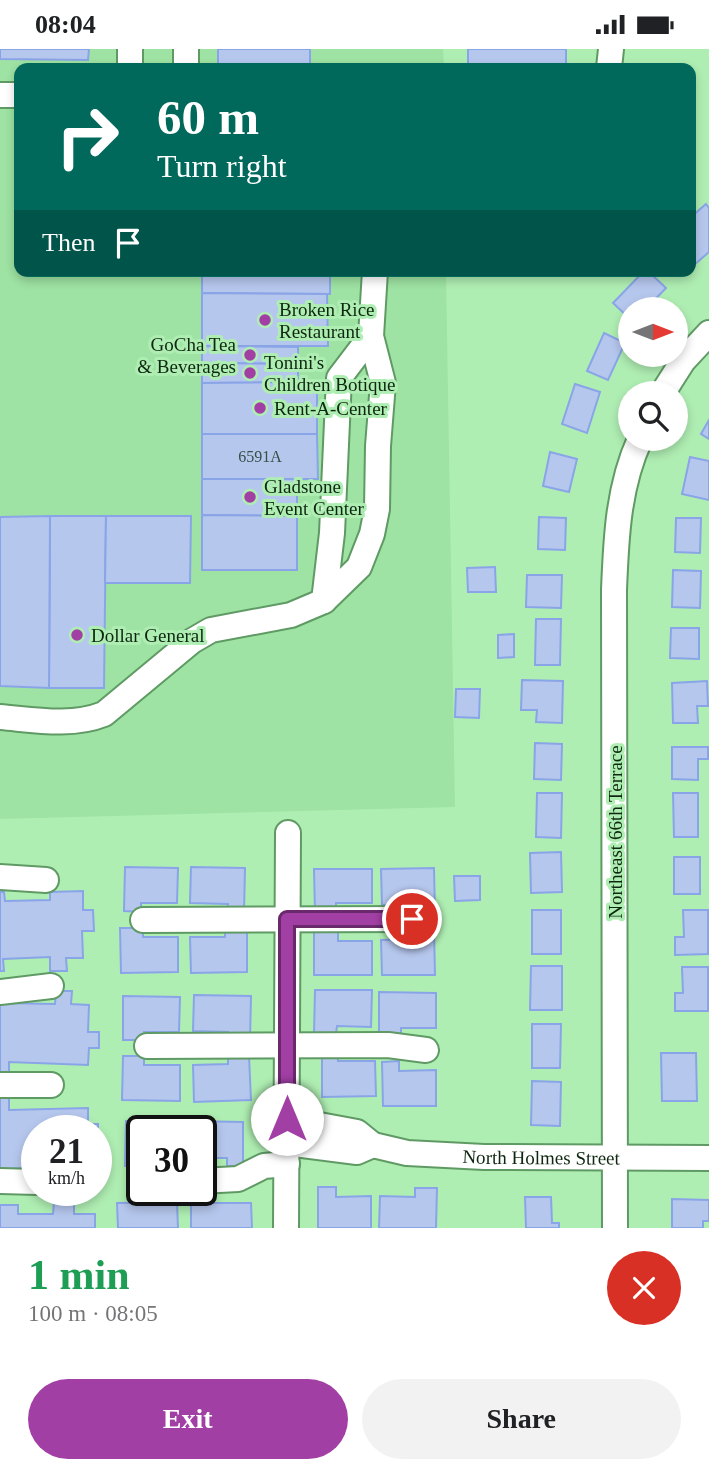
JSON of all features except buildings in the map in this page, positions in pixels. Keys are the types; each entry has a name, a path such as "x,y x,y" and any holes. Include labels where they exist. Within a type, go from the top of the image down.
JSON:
{"street":[{"path":"0,717 68,722 90,720 104,714 192,641 211,630 291,615 324,601 359,567 372,534 377,509 383,383 371,336 375,277"},
{"path":"670,381 683,361 709,333"},
{"path":"324,601 332,533 339,378 371,336"},
{"name":"Northeast 66th Terrace","path":"615,1228 614,590 619,513 625,482 636,451"},
{"path":"286,1228 288,833"},
{"path":"0,877 46,880"},
{"path":"144,920 412,919"},
{"path":"0,992 51,986"},
{"path":"147,1047 388,1045 426,1050"},
{"path":"0,1085 51,1086"},
{"path":"217,1180 238,1179 264,1167 287,1142"},
{"name":"North Holmes Street","path":"287,1142 357,1152 373,1145 407,1153 484,1157 709,1158"},
{"path":"0,1181 21,1181"}],"shaded area":[{"path":"0,49 443,49 444,63 14,63 14,277 446,277 455,807 0,819"}],"place":[{"name":"Broken Rice Restaurant","path":"265,320"},
{"name":"GoCha Tea & Beverages","path":"250,355"},
{"name":"Tonini's Children Botique","path":"250,373"},
{"name":"Rent-A-Center","path":"260,408"},
{"name":"Gladstone Event Center","path":"250,497"},
{"name":"Dollar General","path":"77,635"}],"route":[{"path":"287,1119 287,919 412,919"}]}
